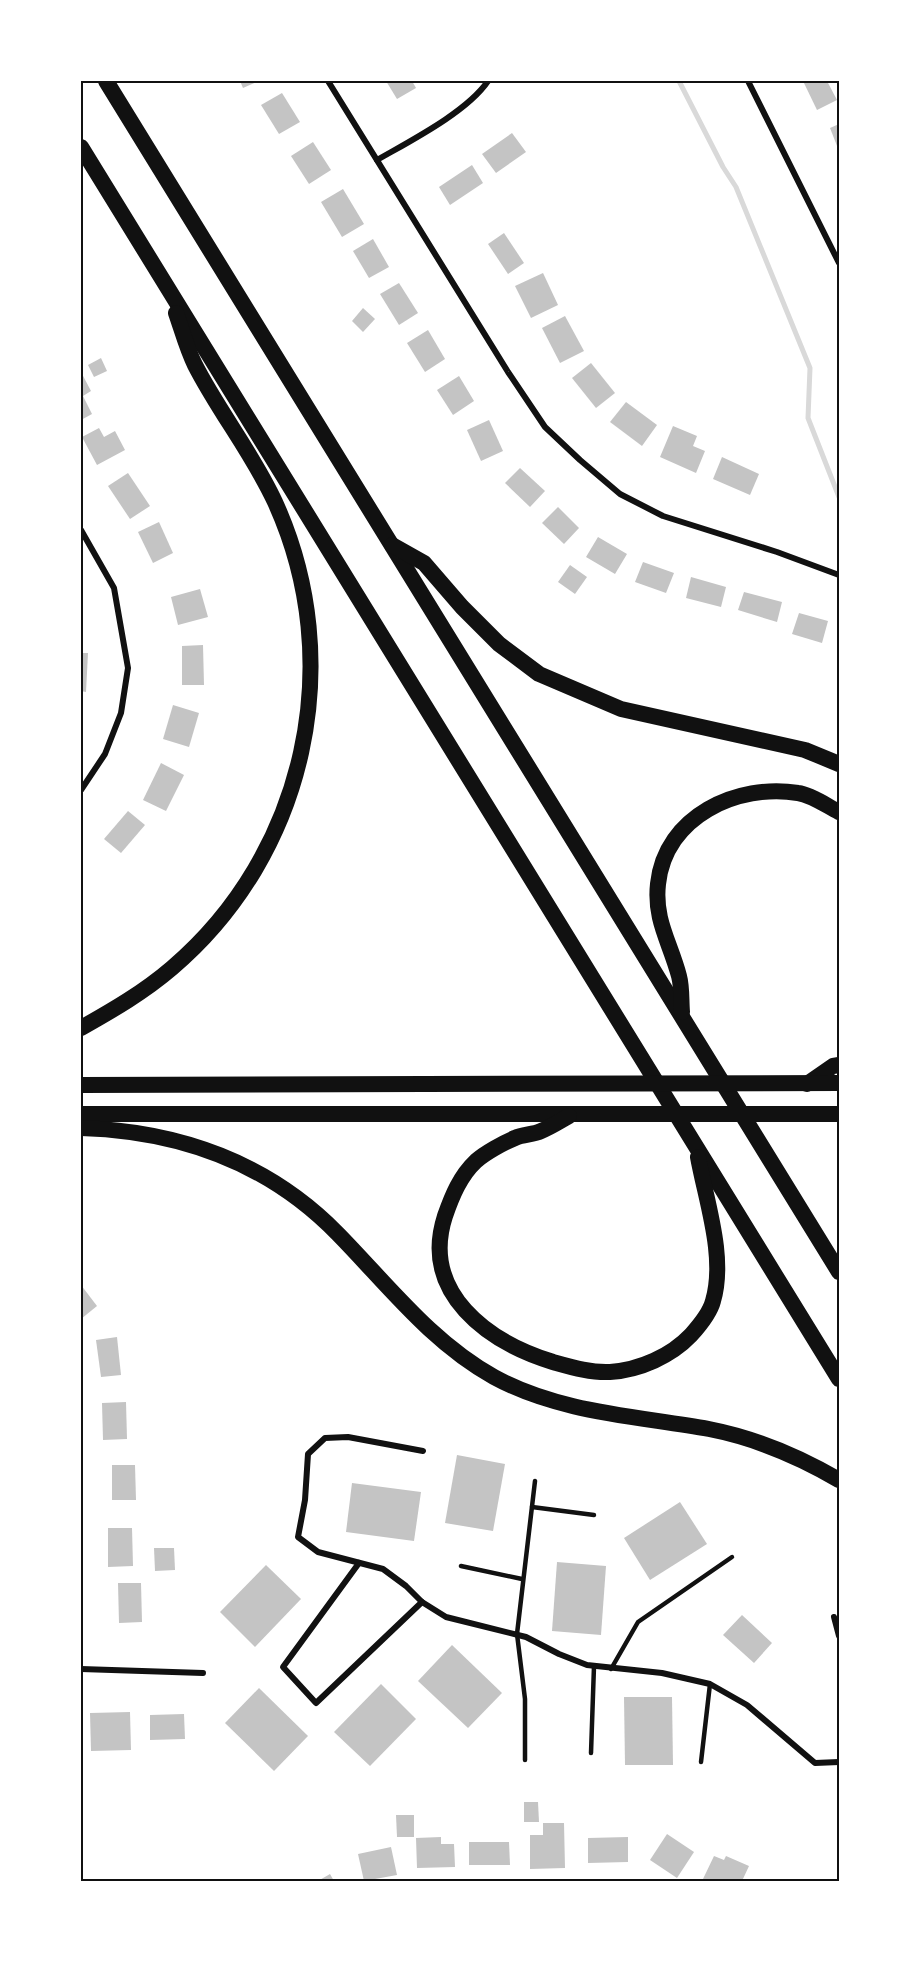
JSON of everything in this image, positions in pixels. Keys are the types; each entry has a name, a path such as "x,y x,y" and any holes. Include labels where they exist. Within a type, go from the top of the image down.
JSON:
{"highway":[{"path":"106,81 837,1266"},
{"path":"81,147 839,1379"},
{"path":"81,1028 141,992 172,968 222,918 244,888 280,824 293,788 308,724 311,683 307,606 289,539 275,502 253,461 194,364 165,282"},
{"path":"391,544 424,562 462,607 499,644 539,674 621,709 805,750 839,764"},
{"path":"682,1016 680,977 658,921 657,882 669,848 689,823 715,803 759,790 800,793 839,812"},
{"path":"807,1084 833,1066 839,1065"},
{"path":"81,1085 839,1083"},
{"path":"81,1114 839,1114"},
{"path":"574,1114 541,1131 514,1138 476,1161 453,1191 441,1228 442,1269 453,1296 470,1317 496,1339 536,1357 577,1369 609,1372 642,1366 683,1343 700,1324 713,1302 717,1274 716,1242 696,1148"},
{"path":"81,1128 134,1132 186,1144 220,1154 281,1185 306,1203 337,1233 433,1335 464,1359 496,1378 562,1404 711,1430 754,1441 803,1459 839,1480"}],"street":[{"path":"327,81 508,372 545,427 620,494 663,516 777,552 839,575"},
{"path":"377,160 432,127 481,91 488,81"},
{"path":"748,81 839,263"},
{"path":"81,530 114,588 128,668 121,713 105,754 81,790"},
{"path":"423,1451 348,1437 325,1438 308,1454 305,1500 298,1537 318,1552 383,1569 406,1586 422,1602 446,1617 517,1634 559,1654 594,1666 662,1673 710,1684 747,1705 816,1763 839,1762"},
{"path":"359,1563 283,1667 316,1703 422,1602"},
{"path":"834,1617 839,1636"},
{"path":"81,1669 203,1673"}],"lane":[{"path":"525,1760 525,1699 517,1634 535,1481"},
{"path":"532,1506 594,1515"},
{"path":"611,1669 638,1622 732,1557"},
{"path":"461,1566 522,1579"},
{"path":"591,1753 594,1666"},
{"path":"700,1762 710,1684"}],"building":[{"path":"240,81 259,81 243,88"},
{"path":"386,81 412,81 416,88 397,99"},
{"path":"803,81 827,81 837,100 817,110"},
{"path":"282,93 300,122 279,134 261,105"},
{"path":"839,124 839,151 830,128"},
{"path":"512,133 526,152 496,173 482,154"},
{"path":"313,142 331,170 309,184 291,156"},
{"path":"472,165 483,183 450,205 439,187"},
{"path":"343,189 364,224 342,237 321,202"},
{"path":"504,233 524,263 508,274 488,244"},
{"path":"373,239 389,267 369,278 353,251"},
{"path":"543,273 558,305 531,318 515,286"},
{"path":"399,283 418,313 399,325 380,294"},
{"path":"363,308 375,319 363,332 352,321"},
{"path":"565,316 584,351 560,363 542,328"},
{"path":"428,330 445,359 425,372 407,343"},
{"path":"101,358 107,371 94,377 88,365"},
{"path":"591,363 615,393 596,408 572,378"},
{"path":"81,372 91,391 83,396 92,414 81,420"},
{"path":"459,376 474,401 453,415 437,390"},
{"path":"626,402 657,425 642,446 610,422"},
{"path":"489,420 503,451 481,461 467,430"},
{"path":"673,426 697,436 693,446 705,451 696,473 660,457"},
{"path":"99,428 104,437 115,431 125,450 97,465 82,437"},
{"path":"722,457 759,474 750,495 713,479"},
{"path":"520,468 545,491 530,507 505,483"},
{"path":"128,473 150,506 130,519 108,486"},
{"path":"558,507 579,528 564,544 542,523"},
{"path":"159,522 173,553 153,563 138,532"},
{"path":"598,537 627,554 615,574 586,557"},
{"path":"643,562 674,573 666,593 635,582"},
{"path":"570,565 587,577 575,594 558,582"},
{"path":"691,577 726,587 721,607 686,598"},
{"path":"200,589 208,617 178,625 171,597"},
{"path":"744,592 782,602 777,622 738,610"},
{"path":"799,613 828,621 822,643 792,634"},
{"path":"203,645 204,685 182,685 182,646"},
{"path":"81,653 88,653 86,692 81,691"},
{"path":"173,705 199,713 189,747 163,739"},
{"path":"161,763 184,775 166,811 143,800"},
{"path":"128,811 145,825 121,853 104,839"},
{"path":"81,1285 97,1306 81,1319"},
{"path":"117,1337 121,1375 101,1377 96,1340"},
{"path":"126,1402 127,1439 103,1440 102,1403"},
{"path":"457,1455 505,1464 493,1531 445,1523"},
{"path":"112,1465 135,1465 136,1500 112,1500"},
{"path":"352,1483 421,1492 414,1541 346,1532"},
{"path":"680,1502 707,1544 650,1580 624,1538"},
{"path":"108,1528 132,1528 133,1566 108,1567"},
{"path":"154,1548 174,1548 175,1570 155,1571"},
{"path":"557,1562 606,1566 601,1635 552,1631"},
{"path":"266,1565 301,1599 255,1647 220,1612"},
{"path":"118,1583 141,1583 142,1622 119,1623"},
{"path":"742,1615 772,1643 754,1663 723,1635"},
{"path":"452,1645 502,1693 468,1728 418,1681"},
{"path":"381,1684 416,1719 370,1766 334,1732"},
{"path":"259,1688 308,1736 274,1771 225,1723"},
{"path":"624,1697 672,1697 673,1765 625,1765"},
{"path":"130,1712 131,1750 91,1751 90,1713"},
{"path":"184,1714 185,1739 150,1740 150,1715"},
{"path":"524,1802 538,1802 539,1822 524,1822"},
{"path":"396,1815 414,1815 414,1837 397,1837"},
{"path":"543,1823 564,1823 565,1868 530,1869 530,1835 543,1835"},
{"path":"667,1834 694,1852 677,1878 650,1860"},
{"path":"441,1837 441,1844 454,1844 455,1867 417,1868 416,1838"},
{"path":"628,1837 628,1862 588,1863 588,1838"},
{"path":"469,1842 509,1842 510,1865 469,1865"},
{"path":"391,1847 397,1875 364,1881 358,1854"},
{"path":"714,1856 724,1860 726,1856 749,1866 742,1881 703,1879"},
{"path":"330,1874 334,1881 318,1881"}],"waterway":[{"path":"679,81 723,167 736,187 810,368 808,418 839,497"}]}
